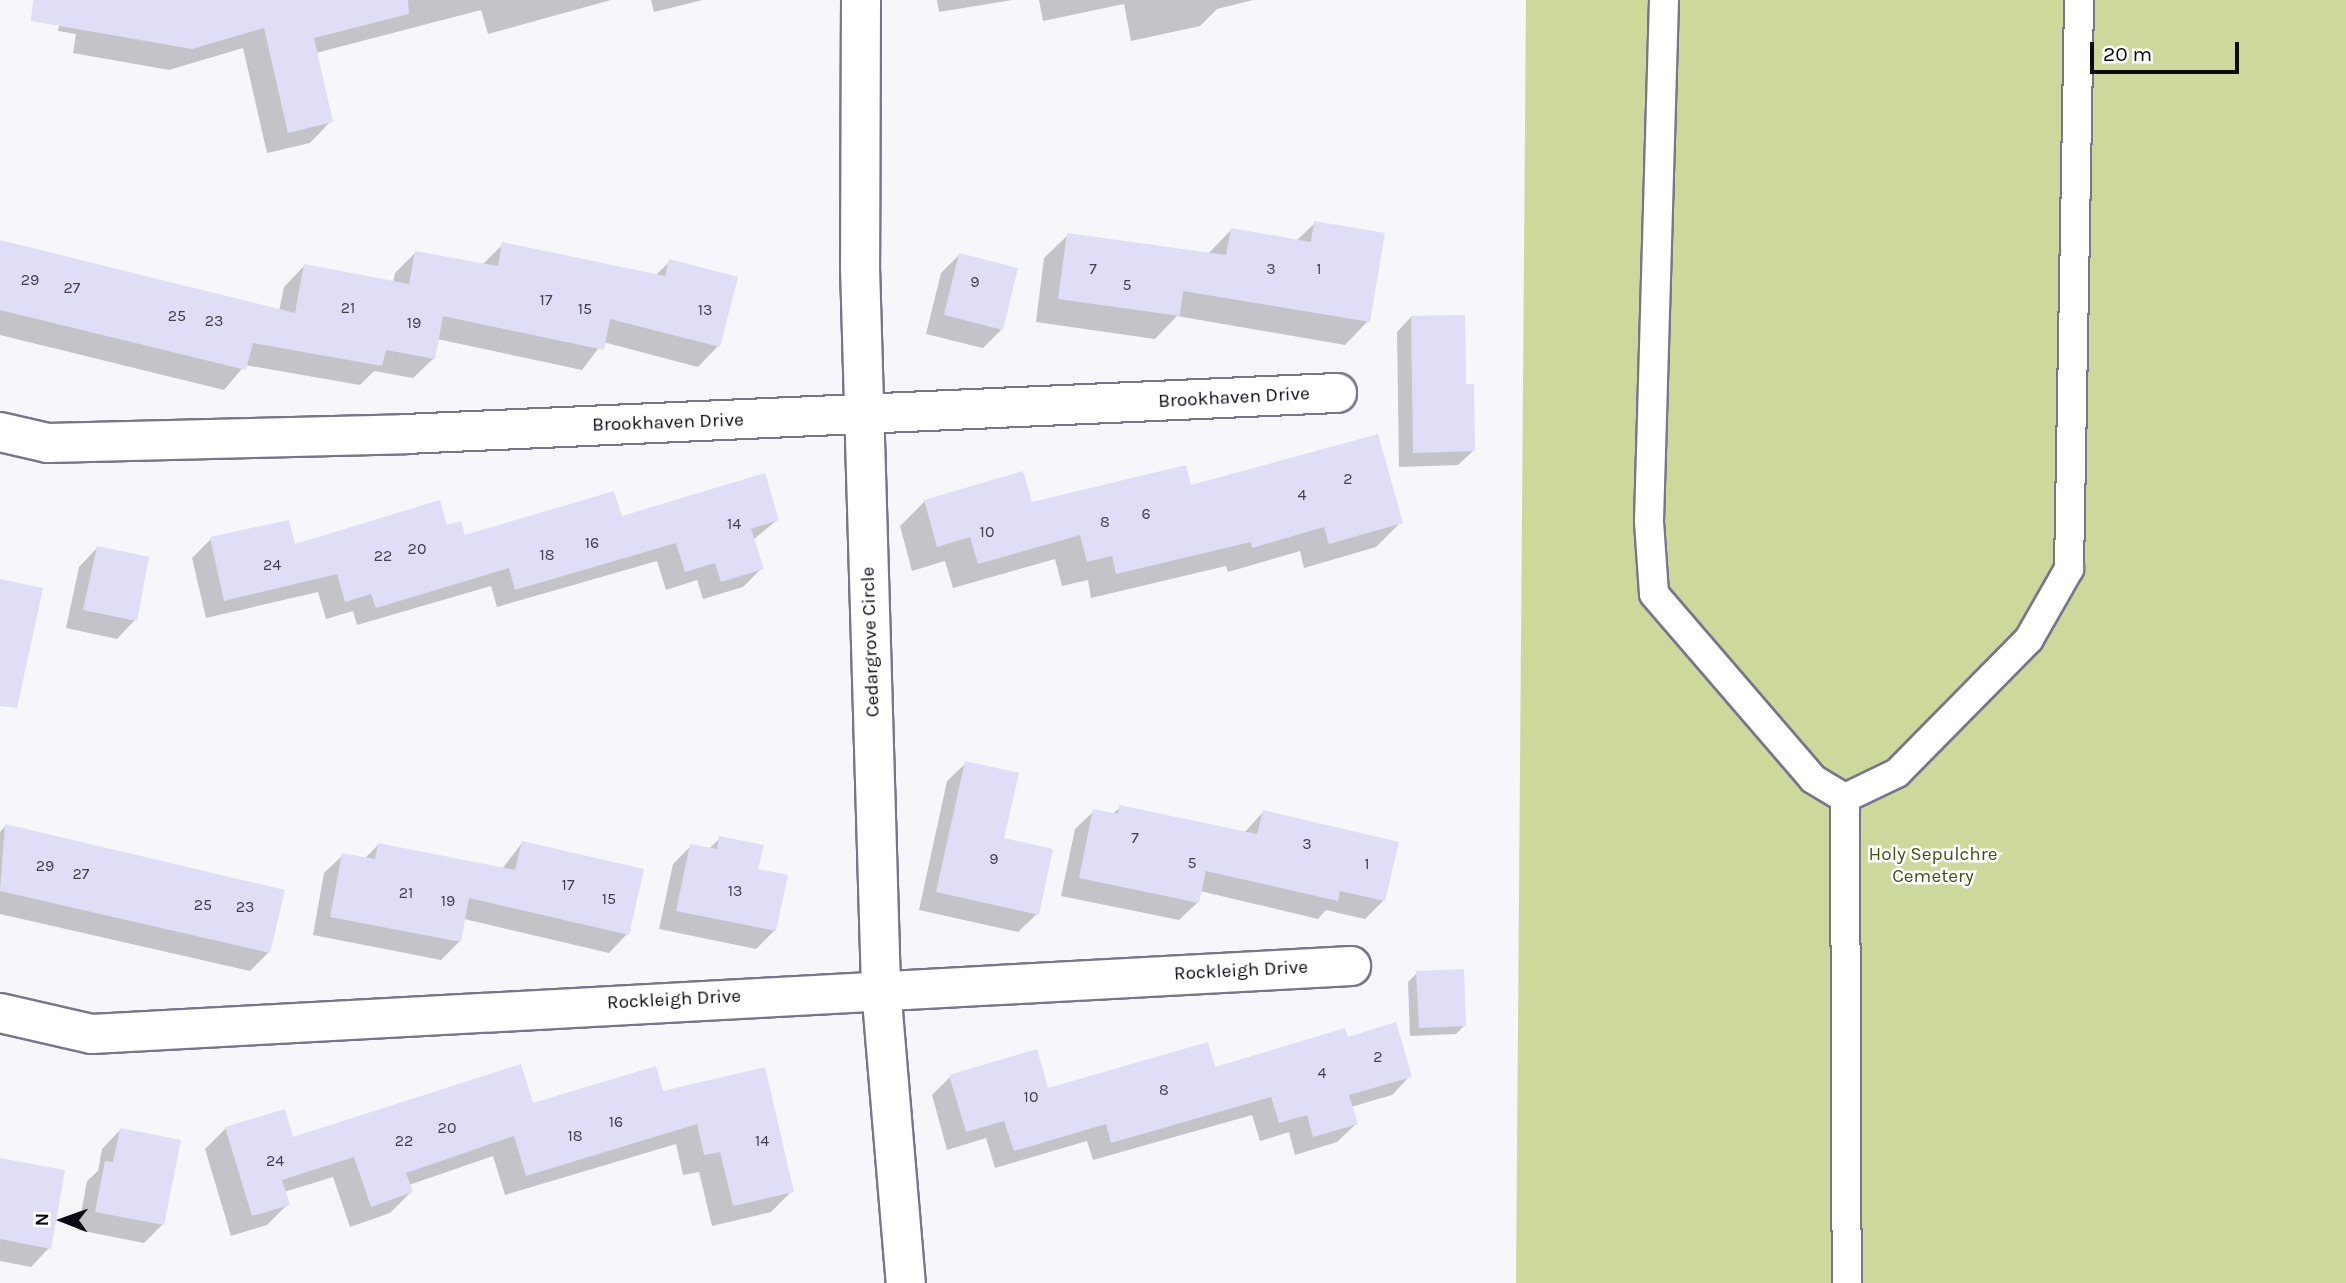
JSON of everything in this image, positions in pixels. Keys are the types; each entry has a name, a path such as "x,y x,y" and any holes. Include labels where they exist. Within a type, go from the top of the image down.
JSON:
{"street":[{"name":"Cedargrove Circle","path":"861,0 864,415 881,988 906,1283"},
{"name":"Brookhaven Drive","path":"0,432 48,443 405,434 1337,393"},
{"name":"Rockleigh Drive","path":"0,1013 92,1034 881,988 1351,966"}],"lane":[{"path":"1664,0 1649,522 1654,594 1813,779 1845,799"},
{"path":"1845,799 1897,773 2029,639 2069,569 2079,0"},
{"path":"1845,799 1847,1283"}],"green space":[{"name":"Holy Sepulchre Cemetery","path":"1526,0 2346,0 2346,1283 1516,1283"}],"building":[{"path":"33,0 408,0 409,14 314,38 333,122 288,133 264,28 192,49 31,21"},
{"path":"1314,221 1385,233 1370,322 1183,291 1180,316 1058,299 1067,233 1226,255 1231,228 1311,242"},
{"path":"0,240 295,313 304,264 409,284 415,251 498,266 502,242 665,276 669,259 738,277 720,347 610,319 604,350 443,316 435,359 386,350 382,366 253,343 246,370 0,310"},
{"path":"959,253 1018,268 1003,330 944,315"},
{"path":"1465,315 1466,384 1474,384 1475,451 1413,453 1411,316"},
{"path":"1378,434 1403,523 1329,544 1324,527 1252,548 1251,542 1116,574 1112,556 1087,562 1080,535 978,564 970,537 937,547 924,500 1023,471 1032,502 1186,465 1191,485"},
{"path":"765,473 779,520 751,529 764,569 721,582 715,563 685,572 676,543 515,590 509,568 376,608 371,594 345,602 337,574 224,601 210,537 289,520 295,544 440,500 447,525 461,521 465,535 614,491 622,516"},
{"path":"97,546 149,557 137,621 83,610"},
{"path":"0,579 43,588 17,708 0,706"},
{"path":"965,761 1019,773 1004,838 1053,849 1039,915 936,892"},
{"path":"1119,805 1257,834 1263,810 1399,842 1385,901 1340,891 1338,901 1206,871 1199,903 1079,878 1093,809 1118,814"},
{"path":"5,824 285,890 270,953 0,891"},
{"path":"719,836 764,845 758,869 788,875 776,931 676,911 690,844 717,849"},
{"path":"522,841 644,869 629,935 469,898 461,942 330,917 342,853 375,859 378,843 515,870"},
{"path":"1464,969 1466,1026 1419,1028 1416,971"},
{"path":"1396,1022 1412,1077 1349,1095 1358,1124 1313,1137 1307,1115 1279,1123 1271,1097 1111,1143 1106,1124 1014,1151 1004,1121 966,1132 949,1075 1037,1049 1048,1088 1208,1042 1215,1067 1345,1028 1348,1037"},
{"path":"521,1064 533,1103 656,1066 663,1091 765,1067 794,1192 733,1206 720,1152 704,1155 697,1124 526,1176 514,1136 406,1173 413,1192 371,1207 354,1157 282,1180 290,1205 252,1216 225,1127 285,1109 293,1137"},
{"path":"120,1128 181,1140 164,1225 95,1212 105,1161 113,1162"},
{"path":"0,1158 65,1170 51,1249 0,1239"}]}
